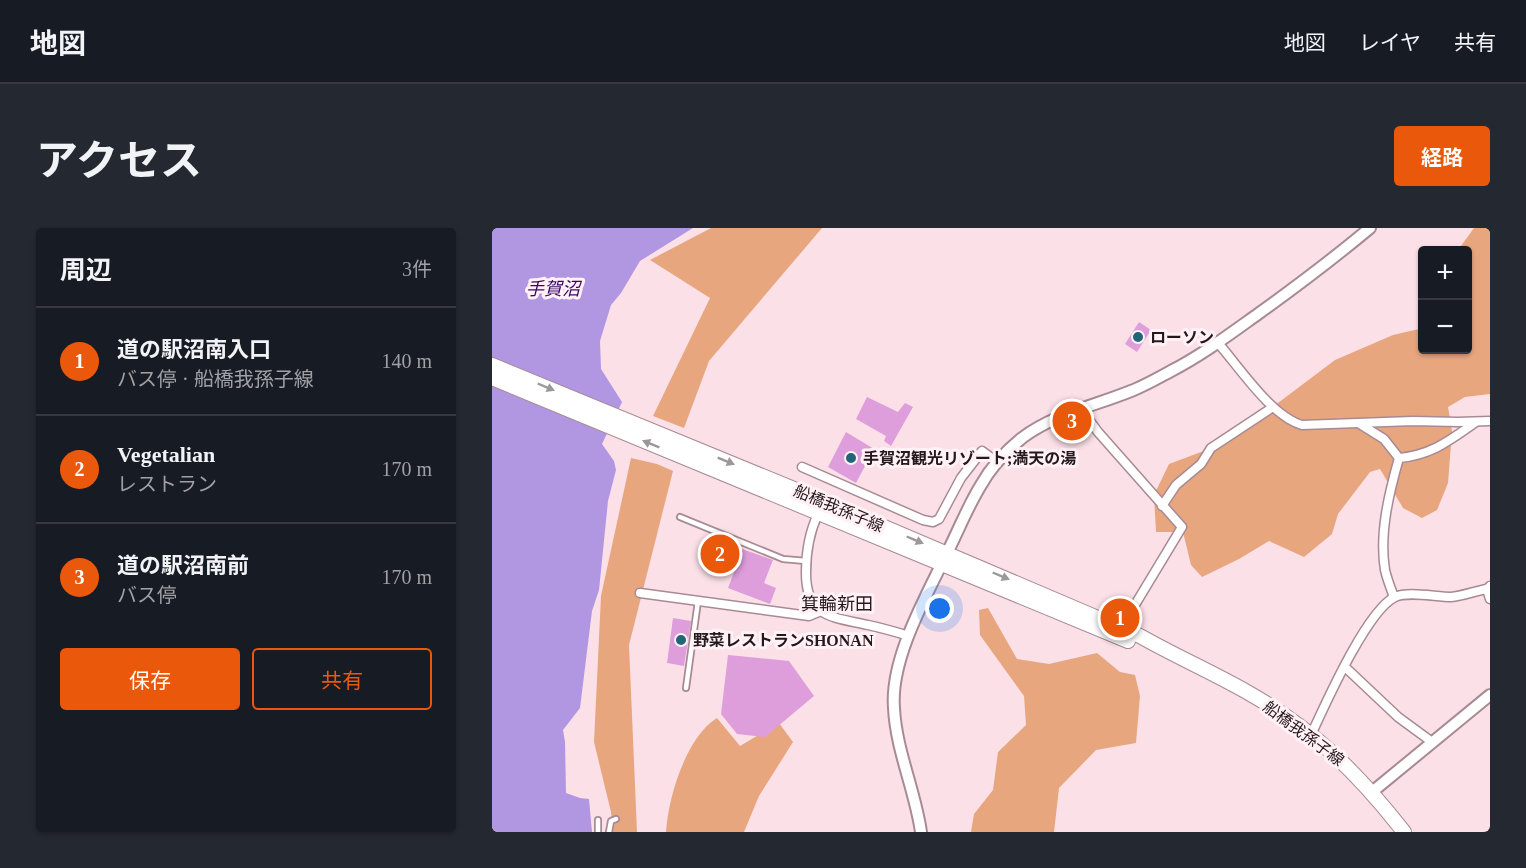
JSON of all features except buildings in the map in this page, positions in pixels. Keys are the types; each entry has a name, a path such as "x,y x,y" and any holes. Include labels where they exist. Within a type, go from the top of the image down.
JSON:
{"main road":[{"name":"船橋我孫子線","path":"492,365 785,493 944,559 1121,628 1247,692 1311,735 1340,759 1372,792 1404,832"},
{"name":"船橋我孫子線","path":"492,378 785,493 818,514 944,559 1138,645 1183,660"}],"street":[{"path":"921,832 918,811 898,737 893,707 895,679 909,636 944,559 981,485 997,462 1023,437 1043,425 1131,391 1173,371 1218,343 1327,264 1370,228"},
{"path":"1218,343 1273,407 1291,422 1302,425 1490,421"},
{"path":"1162,506 1176,485 1201,464 1211,448 1273,407"},
{"path":"1081,409 1098,432 1182,527 1121,628"},
{"path":"1399,458 1417,457 1438,448 1476,421"},
{"path":"1358,423 1384,439 1399,458"},
{"path":"802,467 923,520 933,522 939,519 961,478 982,451 997,462"},
{"path":"1394,597 1385,572 1383,549 1388,505 1399,458"},
{"path":"818,514 811,528 806,561 806,583 814,605 827,616 909,636"},
{"path":"1311,735 1328,696 1364,629 1394,597 1453,597 1489,587 1490,599"},
{"path":"640,593 809,616 821,611"},
{"path":"1345,667 1398,717 1432,741"},
{"path":"1372,792 1490,695"}],"lane":[{"path":"680,517 783,559 806,561"},
{"path":"686,688 698,601"},
{"path":"609,832 611,821 616,819"},
{"path":"597,820 598,832"}],"shaded area":[{"path":"711,228 822,228 709,361 684,428 653,416 710,298 650,260"},
{"path":"1474,228 1490,228 1490,394 1465,397 1448,407 1452,431 1448,483 1437,510 1422,518 1403,508 1380,469 1370,472 1338,514 1332,534 1304,557 1269,541 1202,577 1191,565 1183,532 1156,532 1154,495 1169,464 1201,452 1217,449 1335,360 1393,335 1418,329 1418,354 1472,354 1472,246 1461,246"},
{"path":"631,458 657,464 673,471 629,645 637,832 613,832 611,812 594,742 601,596"},
{"path":"988,608 1017,659 1049,664 1097,653 1120,672 1135,675 1140,696 1136,743 1096,750 1059,788 1054,832 971,832 974,814 993,790 998,752 1026,725 1024,696 980,635 979,610"},
{"path":"717,718 740,746 779,723 793,742 759,796 744,832 666,832 670,803 688,753 696,739"}],"water":[{"name":"手賀沼","path":"492,228 693,228 640,261 611,305 600,341 601,369 622,402 602,444 614,461 616,470 608,501 599,590 592,611 580,708 563,730 566,793 589,799 592,832 492,832"}],"place":[{"name":"ローソン","path":"1138,337"},
{"name":"道の駅沼南前","path":"1072,421"},
{"name":"手賀沼観光リゾート;満天の湯","path":"851,458"},
{"name":"Vegetalian","path":"720,554"},
{"name":"道の駅沼南入口","path":"1120,618"},
{"name":"野菜レストランSHONAN","path":"681,640"}],"district":[{"name":"箕輪新田","path":"837,604"}]}
